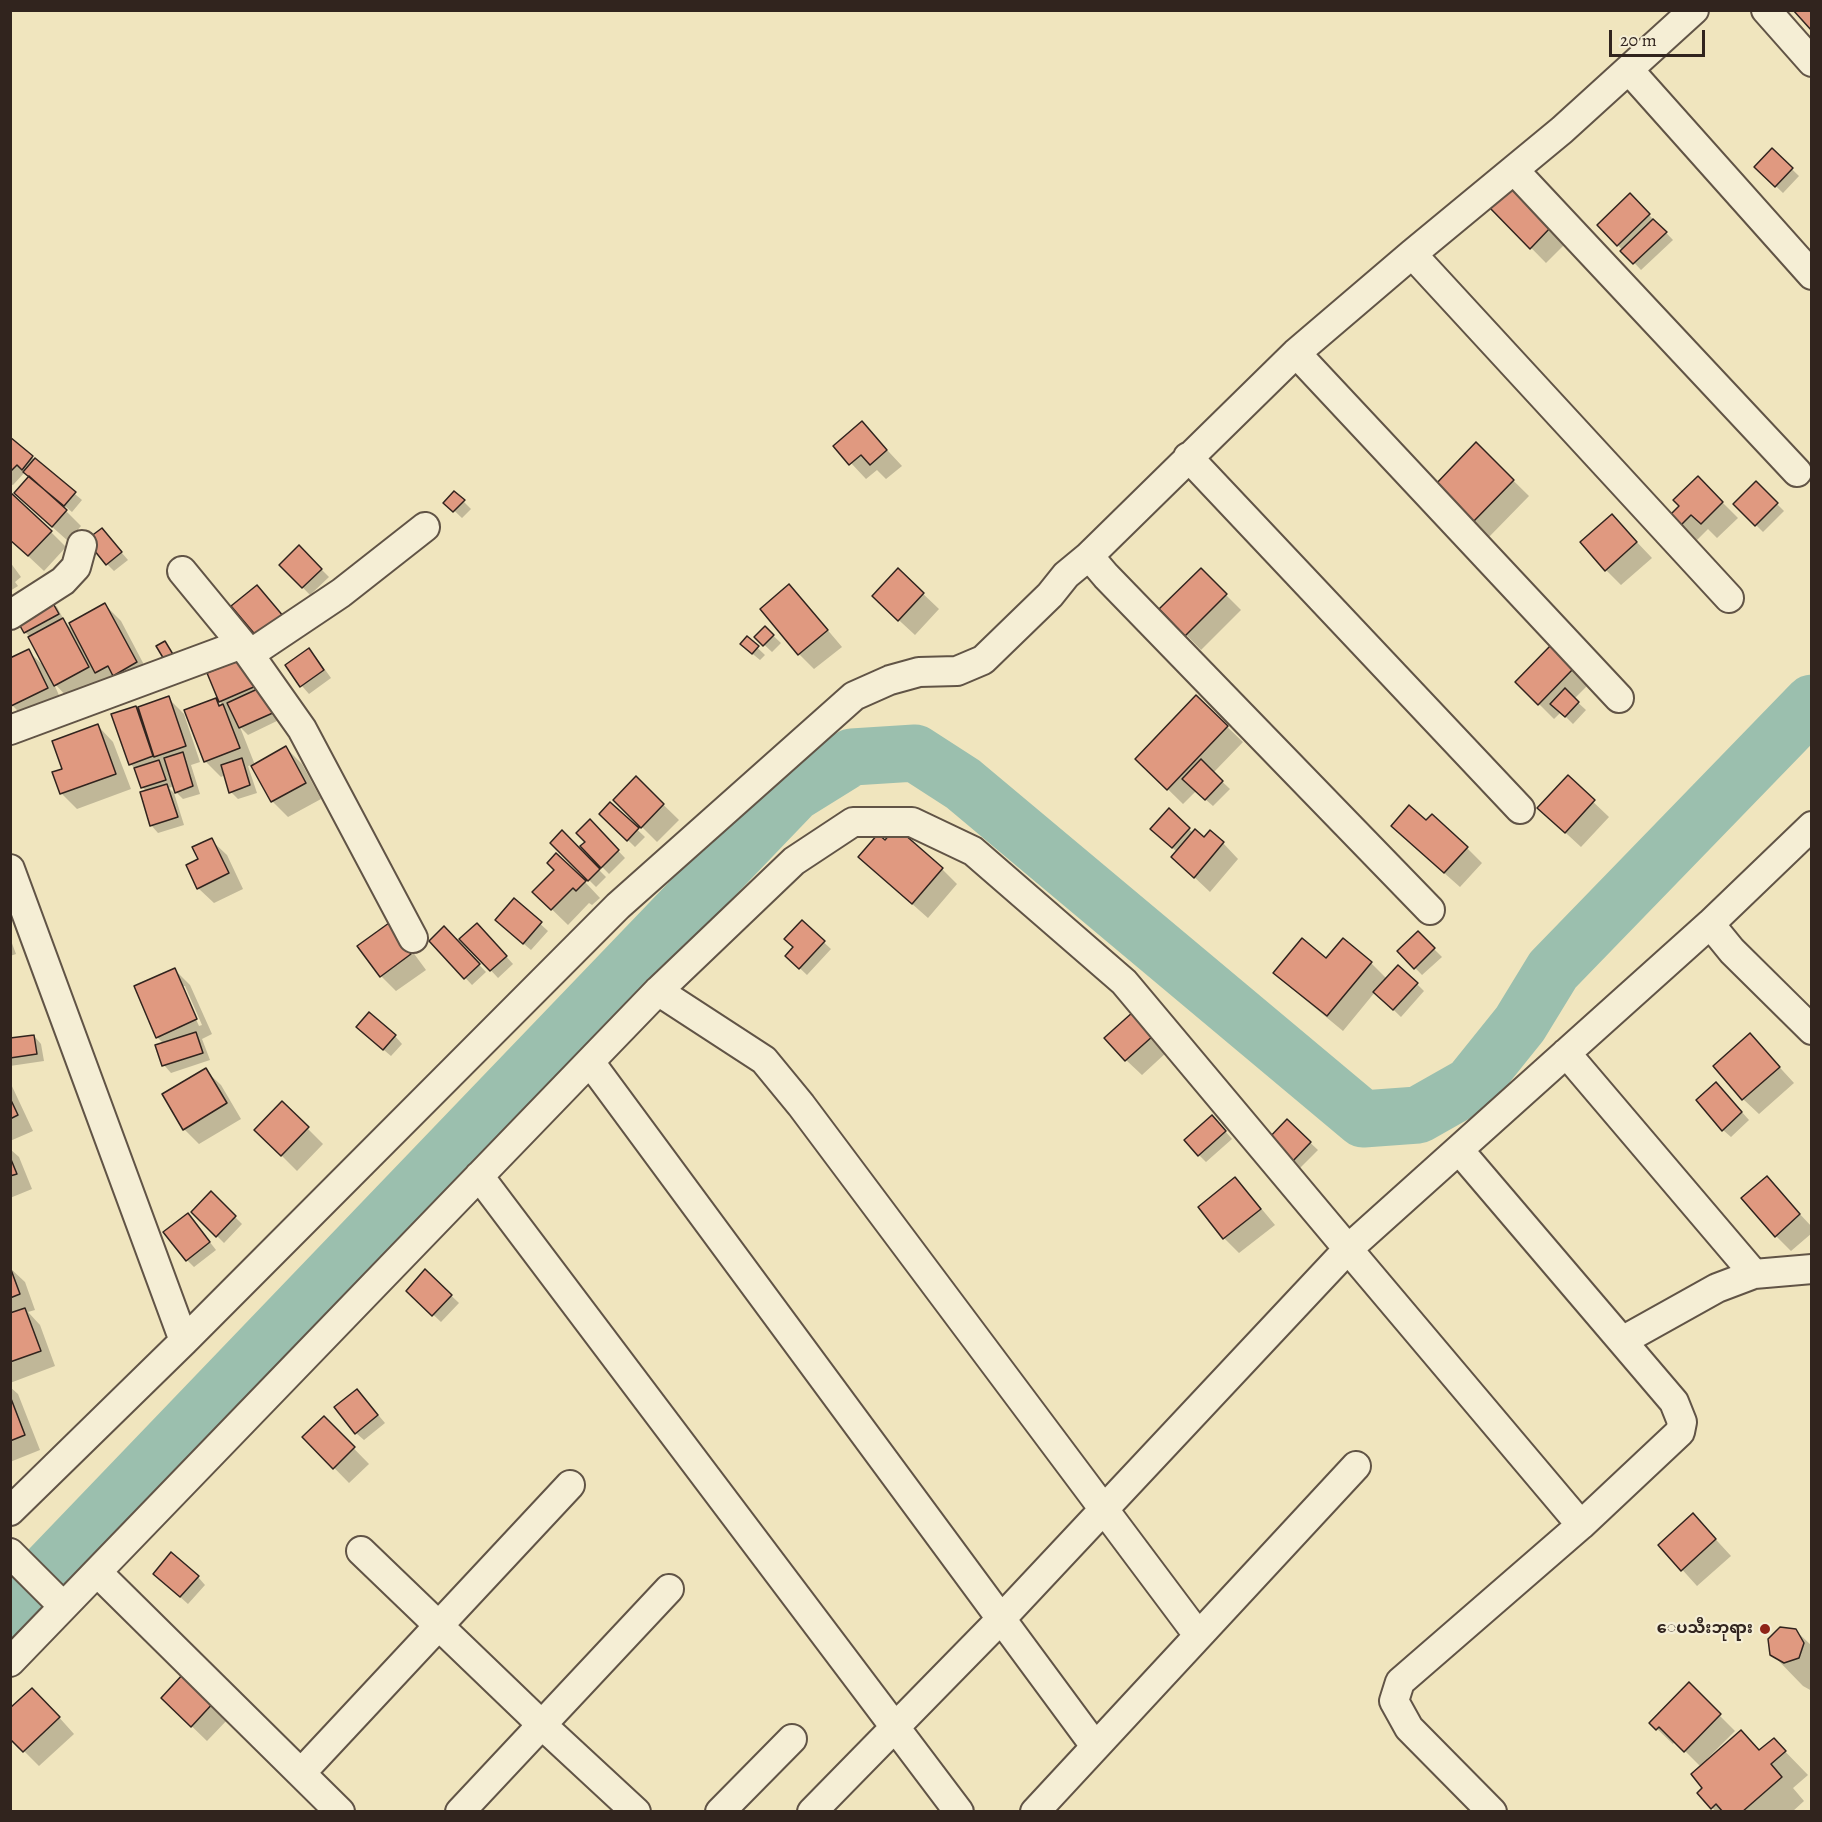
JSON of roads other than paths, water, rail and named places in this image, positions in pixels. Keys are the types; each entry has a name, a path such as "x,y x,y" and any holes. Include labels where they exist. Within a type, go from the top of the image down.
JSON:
{"street":[{"path":"10,1511 184,1341 618,906 854,696 890,680 919,672 957,671 983,660 1050,595 1066,576 1296,353 1562,130 1694,10"},
{"path":"1766,10 1812,63"},
{"path":"1629,70 1812,275"},
{"path":"1514,170 1797,472"},
{"path":"1412,254 1729,598"},
{"path":"1296,353 1619,698"},
{"path":"1188,457 1520,809"},
{"path":"10,730 246,649 341,593 425,527"},
{"path":"10,615 63,581 76,567 82,545"},
{"path":"1089,556 1430,910"},
{"path":"182,571 246,649 302,729 413,938"},
{"path":"10,1662 57,1601 97,1572 658,991 794,861 854,822 912,822 973,851 1124,982 1581,1525"},
{"path":"812,1812 1001,1619 1348,1249 1809,834"},
{"path":"10,869 184,1341"},
{"path":"1710,924 1732,951 1812,1030"},
{"path":"658,991 764,1060 801,1105 1198,1635"},
{"path":"1566,1053 1754,1274"},
{"path":"590,1062 1095,1746"},
{"path":"1459,1150 1674,1402 1682,1422 1680,1432 1581,1525 1400,1682 1394,1701 1408,1728 1492,1812"},
{"path":"479,1176 959,1812"},
{"path":"1622,1341 1717,1288 1754,1274 1812,1269"},
{"path":"1035,1812 1356,1466"},
{"path":"302,1773 570,1485"},
{"path":"361,1551 636,1812"},
{"path":"10,1553 57,1601"},
{"path":"97,1572 340,1812"},
{"path":"460,1812 669,1589"},
{"path":"720,1812 792,1739"}],"waterway":[{"path":"10,1610 794,793 852,757 915,753 963,784 1363,1119 1418,1115 1471,1085 1520,1024 1553,970 1812,703"}],"place":[{"name":"ေပသီးဘုရား","path":"1765,1629"}]}
